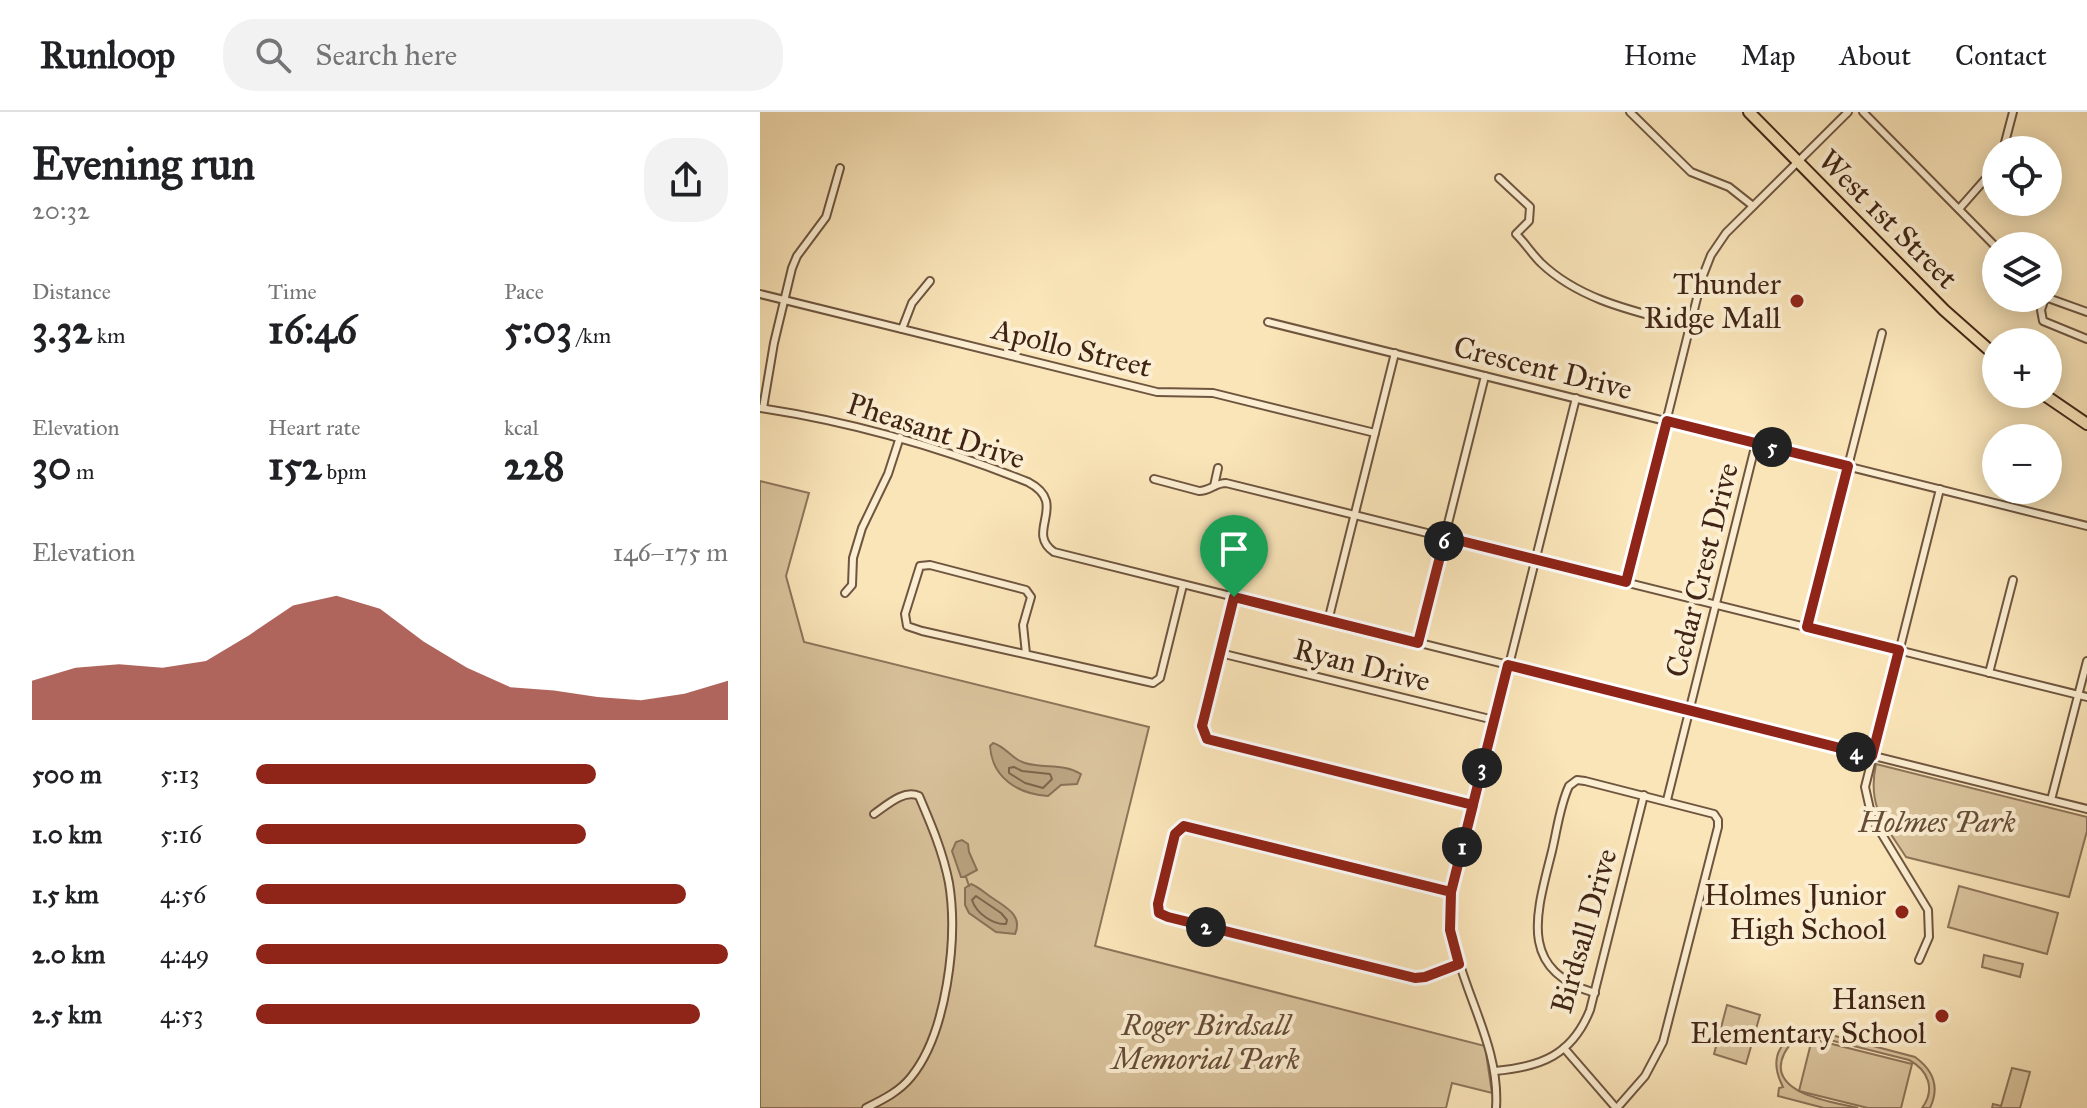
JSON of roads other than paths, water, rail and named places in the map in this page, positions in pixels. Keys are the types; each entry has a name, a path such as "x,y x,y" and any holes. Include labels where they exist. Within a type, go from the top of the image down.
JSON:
{"main road":[{"name":"West 1st Street","path":"1749,112 1944,310 1982,344"},
{"path":"2062,407 2087,424"}],"street":[{"path":"1630,112 1691,172 1729,187 1753,206"},
{"path":"1626,582 1702,278 1711,255 1726,233 1848,112"},
{"path":"1863,112 1982,233"},
{"path":"2007,136 2013,112"},
{"path":"761,408 784,300 797,256 831,206 840,168"},
{"path":"1499,178 1530,207 1529,221 1516,234 1542,264 1594,297 1690,326"},
{"path":"1959,209 1982,183"},
{"path":"902,329 912,303 930,281"},
{"name":"Apollo Street","path":"760,294 1157,392 1213,393 1375,433"},
{"path":"2062,303 2087,312"},
{"path":"2041,312 2043,321 2087,339"},
{"name":"Crescent Drive","path":"1268,322 2087,526"},
{"path":"1807,627 1882,333"},
{"path":"1328,621 1395,353"},
{"path":"1418,643 1485,376"},
{"path":"1496,1108 1495,1071 1487,1036 1459,964 1450,930 1451,892 1576,398"},
{"name":"Pheasant Drive","path":"761,408 900,437 1037,487 1048,504 1043,535 1045,544 1054,552 1183,585"},
{"path":"845,593 852,585 853,558 862,528 888,474 900,437"},
{"name":"Cedar Crest Drive","path":"1667,800 1756,443"},
{"path":"1214,486 1218,468"},
{"path":"1154,479 1199,491 1226,483 2087,697"},
{"path":"1919,960 1929,937 1930,918 1923,900 1869,810 1865,787 1940,489"},
{"path":"1026,654 1023,625 1031,597 1026,590 930,565 920,566 905,614 907,626 1026,654 1157,682 1183,585 2087,809"},
{"path":"1989,673 2013,580"},
{"path":"1234,597 1202,726 1203,735 1212,741 1473,805"},
{"name":"Ryan Drive","path":"1220,653 1494,720"},
{"path":"2051,800 2087,661"},
{"path":"1564,1048 1617,1108 1651,1066 1667,1031 1687,941 1718,827 1717,817 1710,811 1577,780 1569,786 1537,909 1537,935 1545,959 1556,973 1570,984 1595,993"},
{"path":"866,1108 896,1092 921,1062 945,992 953,934 949,884 943,858 919,796 912,793 904,795 874,814"},
{"name":"Birdsall Drive","path":"1495,1071 1536,1065 1564,1048 1582,1026 1595,993 1644,795"},
{"path":"1451,892 1184,826 1175,834 1157,908 1159,913 1168,917 1415,978 1459,964"}],"water":[{"path":"993,743 1025,763 1061,767 1081,774 1077,784 1061,785 1048,796 1017,788 996,767 990,746"},
{"path":"962,840 968,844 977,870 964,877 961,877 952,851 956,842"},
{"path":"971,884 1012,913 1017,922 1015,934 996,932 969,913 965,905 965,888"}],"waterway":[{"path":"966,877 969,886"}],"place":[{"name":"Thunder Ridge Mall","path":"1797,301"},
{"name":"Holmes Junior High School","path":"1902,912"},
{"name":"Hansen Elementary School","path":"1942,1016"}],"park label":[{"name":"Holmes Park","path":"1937,822"},
{"name":"Roger Birdsall Memorial Park","path":"1206,1042"}]}
